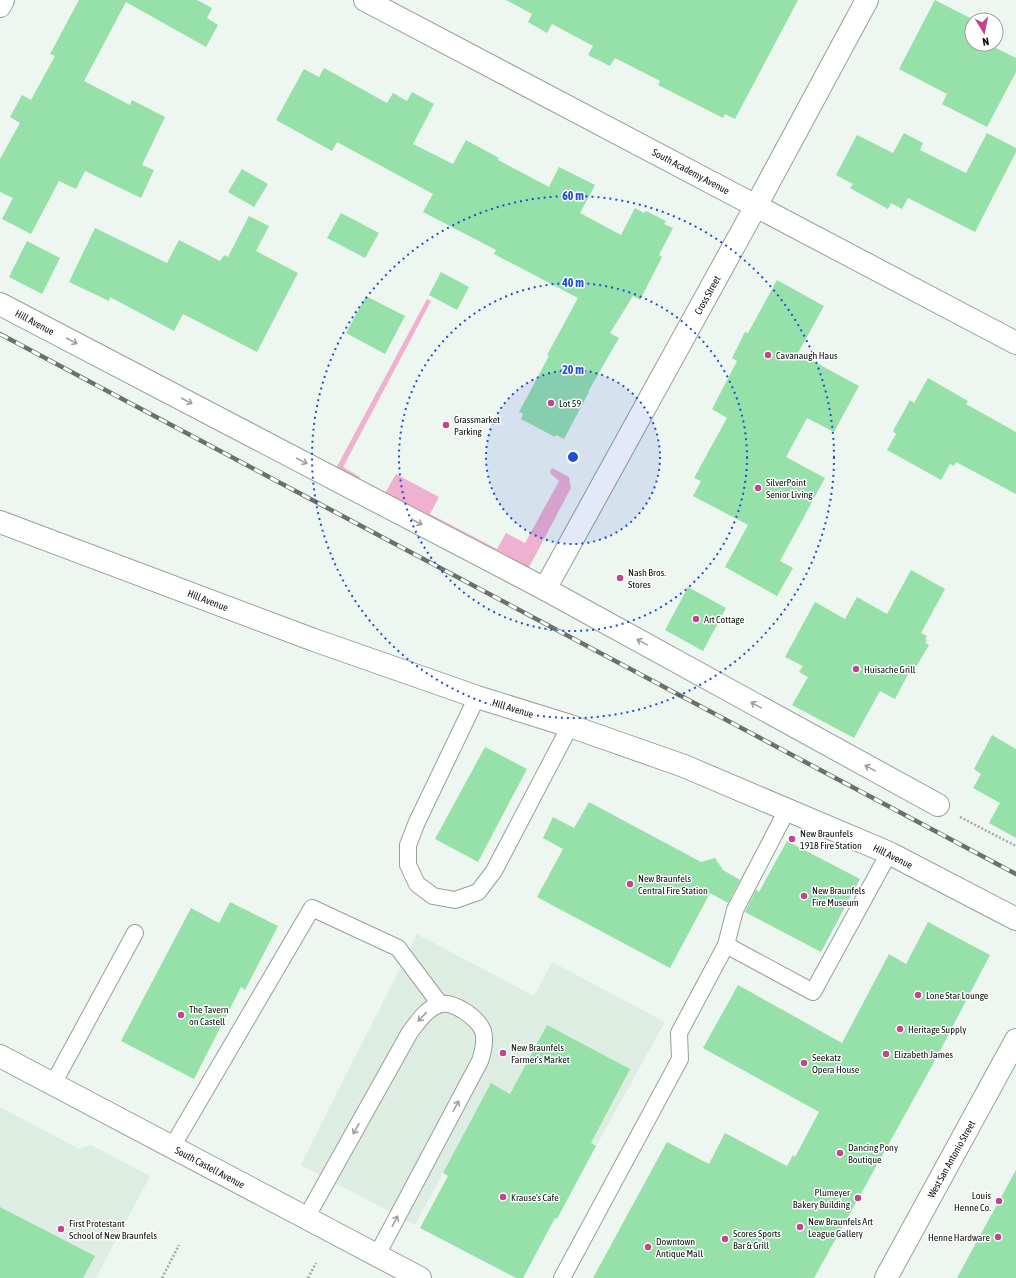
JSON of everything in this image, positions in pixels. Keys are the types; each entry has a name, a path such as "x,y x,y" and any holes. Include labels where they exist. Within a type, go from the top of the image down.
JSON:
{"street":[{"path":"0,6 3,0"},
{"name":"South Academy Avenue","path":"365,0 1016,343"},
{"name":"Cross Street","path":"545,589 756,206 867,0"},
{"name":"Hill Avenue","path":"0,304 545,589 938,805"},
{"name":"Hill Avenue","path":"0,522 299,635 477,697 570,726 684,766 889,853 1016,919"},
{"name":"West San Antonio Street","path":"886,1278 1016,1040"},
{"name":"South Castell Avenue","path":"0,1056 420,1278"}],"lane":[{"path":"477,697 417,822 408,845 408,865 417,884 433,896 455,900 478,892 494,871 570,726"},
{"path":"562,1278 680,1059 679,1033 726,945 735,910 787,810"},
{"path":"726,945 813,992 889,853"},
{"path":"172,1147 312,908 398,948 440,1004"},
{"path":"54,1084 135,933"},
{"path":"306,1218 410,1032 421,1017 431,1008 440,1004 452,1005 464,1010 483,1030 484,1050 480,1061 377,1255"}],"path":[{"path":"938,805 1016,846"},
{"path":"162,1278 179,1245"},
{"path":"308,1278 316,1263"}],"shaded area":[{"path":"427,299 431,301 343,467 360,477 357,484 334,472"},
{"path":"552,468 569,477 571,488 526,573 383,497 396,474 439,497 430,514 497,549 506,533 525,543 559,481 551,474 550,471"},
{"name":"New Braunfels Farmer's Market","path":"417,934 534,996 552,962 665,1022 596,1146 542,1117 544,1112 491,1084 415,1225 301,1165"},
{"name":"First Protestant School of New Braunfels","path":"0,1107 79,1149 91,1145 150,1176 96,1278 0,1278"}],"building":[{"path":"79,0 197,0 212,8 207,18 218,25 206,47 126,2 84,81 130,105 132,100 165,117 142,165 154,170 141,198 85,171 76,189 59,181 31,234 2,219 13,198 0,192 0,159 20,123 10,117 22,95 31,100 55,56 50,54"},
{"path":"506,0 798,0 735,119 725,114 723,118 658,85 660,81 615,58 610,66 588,55 593,46 552,24 547,33 528,22 532,14"},
{"path":"935,0 964,15 964,52 1004,52 1016,58 1016,72 987,127 942,104 947,94 899,69"},
{"path":"324,68 387,103 393,93 407,101 412,92 434,104 413,144 453,164 466,140 499,158 498,160 549,187 559,167 595,185 580,213 621,235 635,208 644,213 646,211 666,221 664,224 673,228 659,255 662,257 640,300 633,296 610,333 619,338 588,392 564,439 556,435 555,437 521,419 523,414 519,412 549,356 547,355 578,298 494,254 496,250 423,212 433,194 337,142 332,151 276,120 304,69 319,77"},
{"path":"904,133 923,143 920,150 966,173 987,133 1016,148 1016,152 975,232 908,198 902,209 891,203 888,209 850,188 853,184 836,175 857,135 893,153"},
{"path":"242,169 268,184 254,207 228,192"},
{"path":"341,213 379,233 365,258 327,238"},
{"path":"249,216 269,226 256,251 298,273 257,352 183,314 174,331 110,297 109,301 69,282 95,228 167,263 179,240 220,261 224,255 228,257"},
{"path":"27,241 60,258 42,294 9,277"},
{"path":"441,272 469,287 457,310 429,295"},
{"path":"777,280 824,306 798,353 859,386 834,432 807,418 786,457 825,478 780,561 793,568 777,596 725,567 748,525 693,496 701,481 694,478 727,418 712,409 737,361 732,358 745,332 748,333"},
{"path":"366,296 405,316 385,354 346,333"},
{"path":"928,378 968,401 966,404 1016,432 1016,494 956,462 954,466 950,464 941,480 887,450 896,434 893,431 910,400 914,403"},
{"name":"Huisache Grill","path":"911,570 945,589 921,633 927,636 925,643 929,645 916,667 913,665 895,699 880,691 854,738 792,705 808,677 799,672 803,666 785,657 815,602 845,619 857,597 887,614"},
{"name":"Art Cottage","path":"688,587 726,608 703,651 665,630"},
{"path":"992,735 1016,749 1016,838 989,823 1000,803 973,788 981,774 974,769"},
{"path":"485,747 527,769 478,862 435,839"},
{"name":"New Braunfels Central Fire Station","path":"589,802 701,862 715,858 723,870 740,880 728,903 710,893 670,968 537,897 563,849 543,838 553,817 574,828"},
{"name":"New Braunfels Fire Museum","path":"787,841 860,879 821,952 745,912 756,890 759,892"},
{"name":"The Tavern on Castell","path":"230,902 278,926 245,990 241,987 194,1079 121,1041 191,908 219,923"},
{"path":"928,922 990,955 932,1066 814,1278 593,1278 667,1142 709,1164 725,1133 787,1166 793,1155 795,1157 819,1112 703,1048 738,985 842,1043 889,954 906,964"},
{"name":"Krause's Cafe","path":"547,1025 630,1069 591,1143 596,1146 557,1219 555,1218 523,1278 516,1278 420,1228 448,1176 443,1173 491,1083 510,1094"},
{"name":"Henne Hardware","path":"1016,1170 1016,1278 957,1278 971,1252"},
{"path":"0,1207 95,1256 83,1278 0,1278"}],"railway":[{"path":"0,334 1016,874"}],"place":[{"name":"Cavanaugh Haus","path":"768,355"},
{"name":"Lot 59","path":"551,403"},
{"name":"Grassmarket Parking","path":"446,425"},
{"name":"SilverPoint Senior Living","path":"758,488"},
{"name":"Nash Bros. Stores","path":"620,578"},
{"name":"Art Cottage","path":"696,619"},
{"name":"Huisache Grill","path":"856,669"},
{"name":"New Braunfels 1918 Fire Station","path":"792,839"},
{"name":"New Braunfels Central Fire Station","path":"630,884"},
{"name":"New Braunfels Fire Museum","path":"804,896"},
{"name":"Lone Star Lounge","path":"918,995"},
{"name":"The Tavern on Castell","path":"181,1015"},
{"name":"Heritage Supply","path":"900,1029"},
{"name":"New Braunfels Farmer's Market","path":"503,1053"},
{"name":"Elizabeth James","path":"886,1054"},
{"name":"Seekatz Opera House","path":"804,1063"},
{"name":"Dancing Pony Boutique","path":"840,1153"},
{"name":"Krause's Cafe","path":"503,1197"},
{"name":"Plumeyer Bakery Building","path":"858,1198"},
{"name":"Louis Henne Co.","path":"999,1201"},
{"name":"New Braunfels Art League Gallery","path":"800,1227"},
{"name":"First Protestant School of New Braunfels","path":"61,1229"},
{"name":"Henne Hardware","path":"998,1237"},
{"name":"Scores Sports Bar & Grill","path":"725,1239"},
{"name":"Downtown Antique Mall","path":"648,1247"}]}
